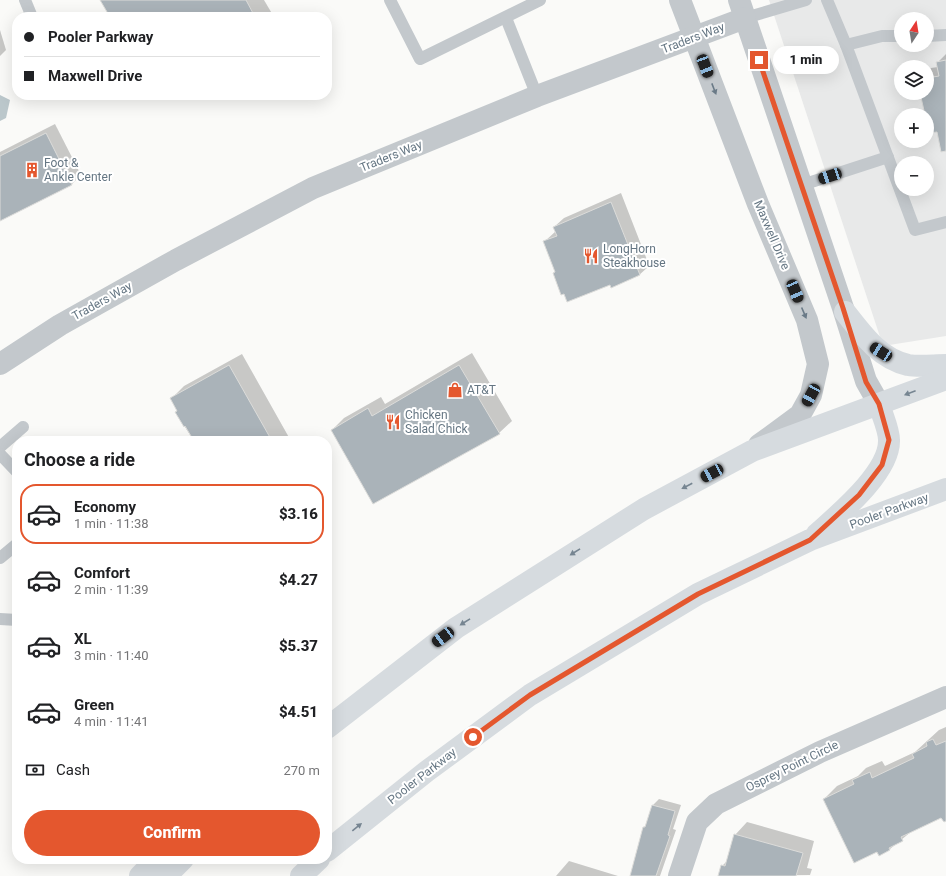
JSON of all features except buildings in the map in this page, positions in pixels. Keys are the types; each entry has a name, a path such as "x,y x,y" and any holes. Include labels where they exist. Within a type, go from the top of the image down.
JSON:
{"main road":[{"path":"845,312 873,347 890,358 910,365 946,365"},
{"path":"332,724 456,628 644,509 752,451 946,379"},
{"path":"810,540 859,495 882,465 889,440 879,404"},
{"name":"Pooler Parkway","path":"332,847 427,771 530,695 698,594 810,540 946,489"},
{"path":"140,876 152,864"},
{"path":"166,876 178,864"},
{"path":"301,876 314,864"}],"street":[{"name":"Maxwell Drive","path":"680,0 758,204 807,320 818,364 811,395 800,415 752,451"},
{"name":"Traders Way","path":"0,364 74,317 176,260 313,188 537,96 694,38 742,9"},
{"path":"742,9 845,312 866,382 879,404"},
{"name":"Osprey Point Circle","path":"679,876 697,822 716,804 820,752 946,697"}],"lane":[{"path":"25,0 30,12"},
{"path":"390,0 420,59 540,0"},
{"name":"Traders Way","path":"742,9 806,0"},
{"path":"827,0 846,45 915,230 946,222"},
{"path":"506,18 537,96"},
{"path":"934,36 946,35"},
{"path":"846,45 882,36 894,36"},
{"path":"802,185 888,157"},
{"path":"13,436 23,427"},
{"path":"0,447 12,437"},
{"path":"0,454 12,467"},
{"path":"0,558 12,548"},
{"path":"0,619 12,621"}],"shaded area":[{"path":"769,0 946,0 946,336 883,346"},
{"path":"0,95 10,100 6,118 0,121"}],"place":[{"name":"Foot & Ankle Center","path":"32,170"},
{"name":"LongHorn Steakhouse","path":"591,256"},
{"name":"AT&T","path":"455,390"},
{"name":"Chicken Salad Chick","path":"393,422"}],"route":[{"path":"473,737 530,695 698,594 810,540 859,495 882,465 889,440 879,404 866,382 843,308 759,60"}]}
